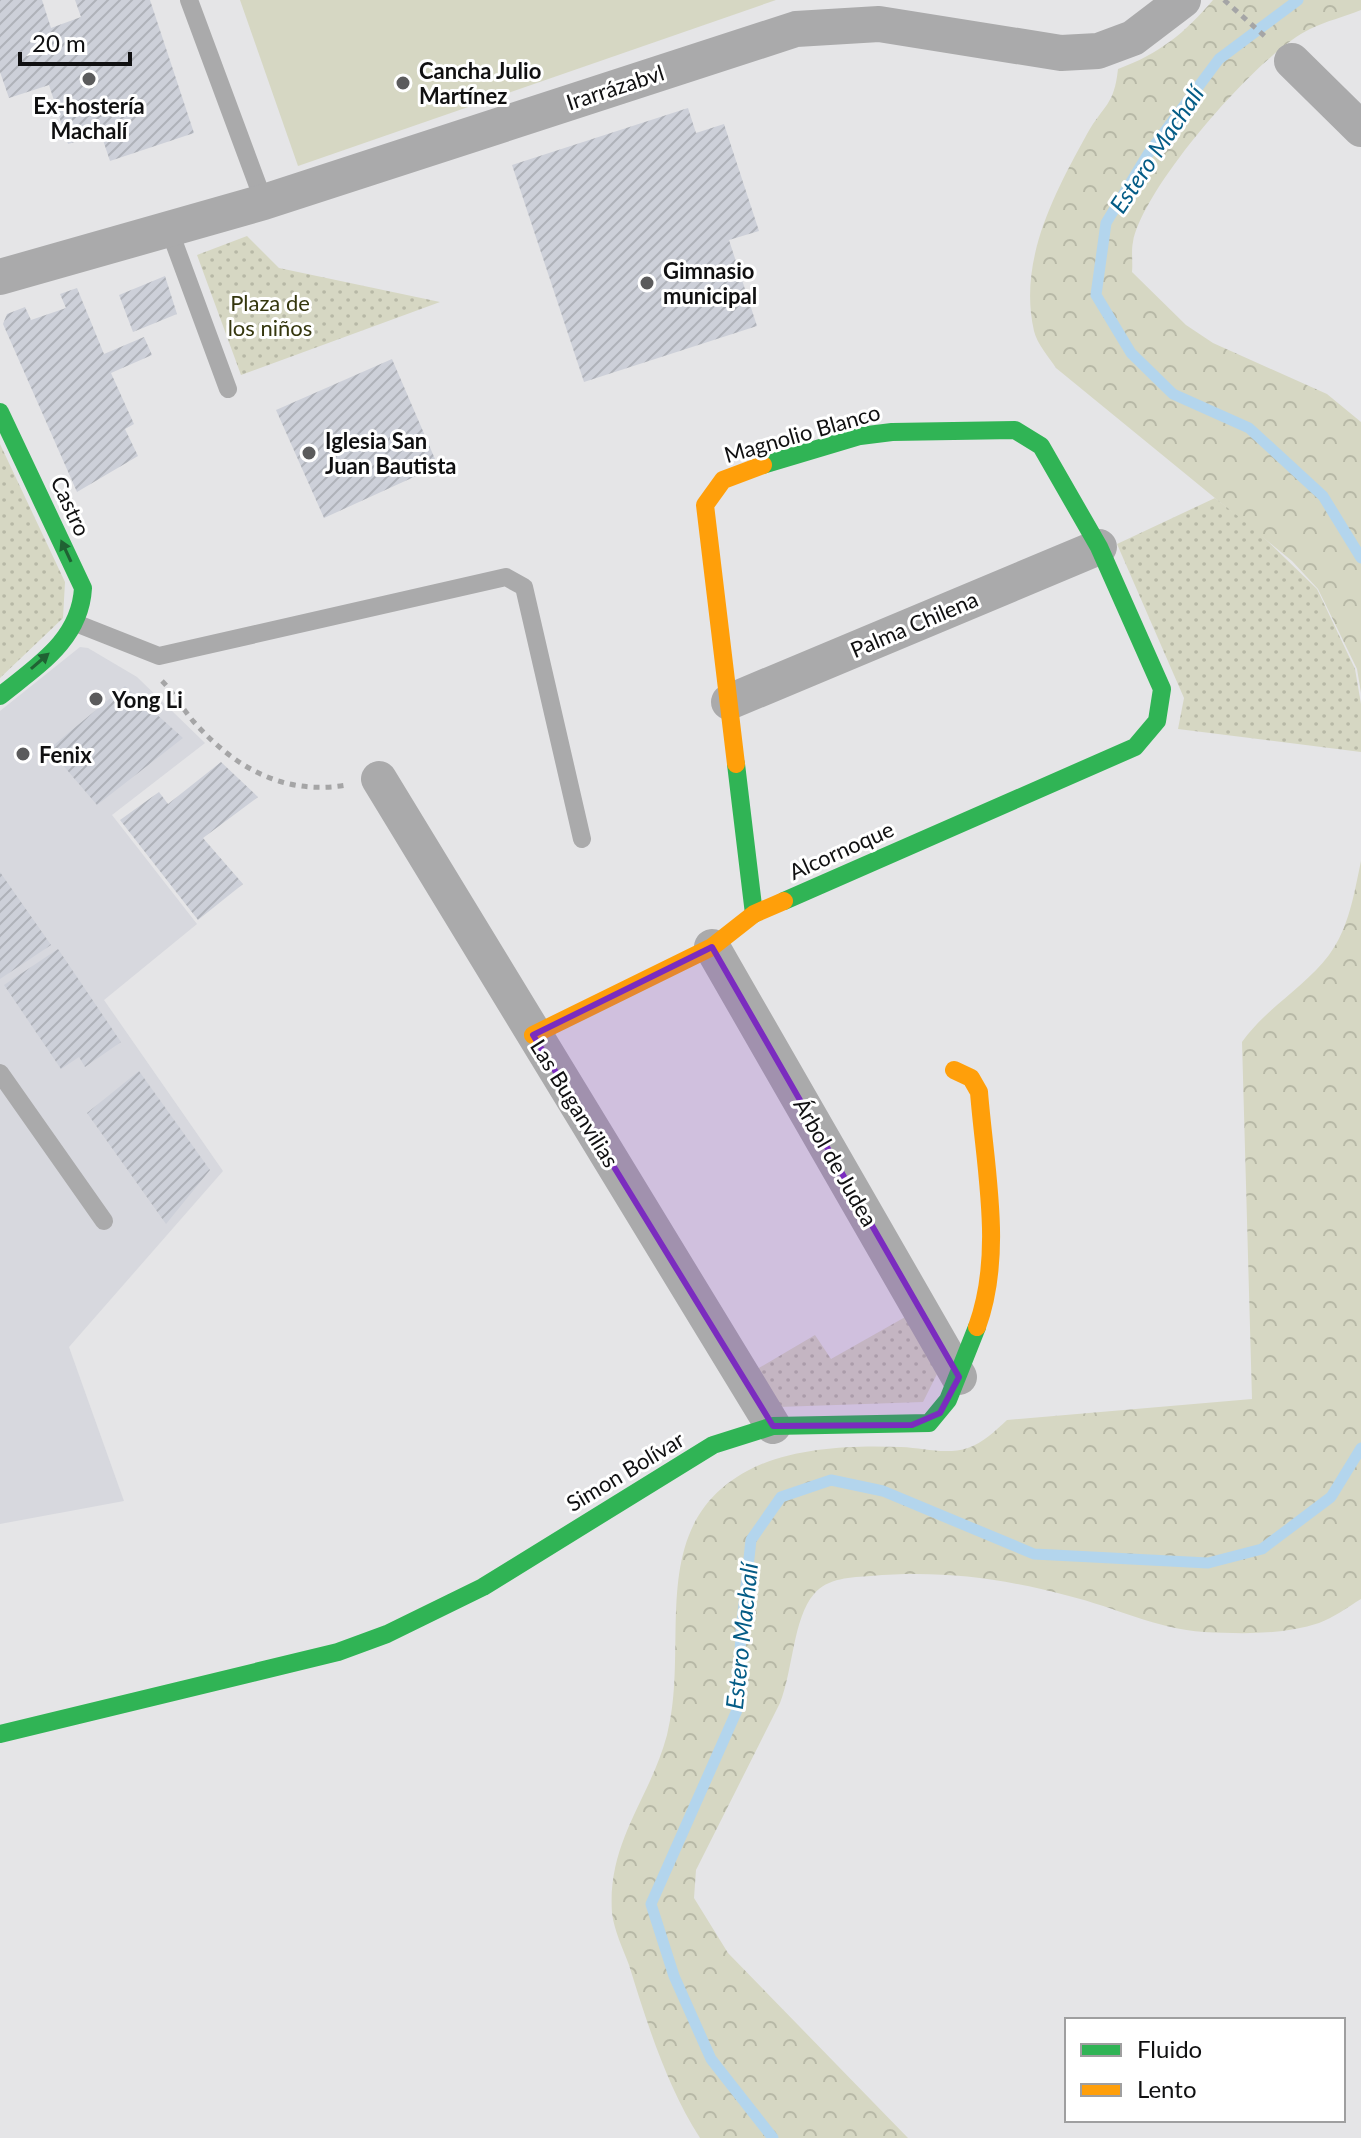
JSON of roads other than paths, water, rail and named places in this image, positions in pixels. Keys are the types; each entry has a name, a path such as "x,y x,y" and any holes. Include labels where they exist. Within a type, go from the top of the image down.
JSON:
{"street":[{"name":"Irarrázabvl","path":"0,277 264,202 796,29 879,24 1061,53 1098,51 1133,38 1183,0"},
{"path":"1284,54 1361,129"},
{"name":"Castro","path":"0,412 83,588 85,605 78,624"},
{"name":"Magnolio Blanco","path":"754,914 705,505 711,490 723,479 860,436 892,432 1015,430 1041,446 1099,547 1162,689 1163,710"},
{"name":"Palma Chilena","path":"729,702 1099,547"},
{"path":"0,696 78,624"},
{"name":"Alcornoque","path":"533,1035 712,947 754,914 1135,747 1154,731 1163,710"},
{"name":"Las Buganvilias","path":"379,779 773,1426"},
{"name":"Árbol de Judea","path":"712,947 959,1377"},
{"name":"Simon Bolívar","path":"0,1734 338,1652 392,1634 446,1608 713,1445 773,1426 929,1423 940,1413 959,1377 986,1303 993,1262 979,1092 971,1078 954,1070"}],"lane":[{"path":"189,0 264,202"},
{"path":"169,229 228,389"},
{"path":"78,624 159,656 506,577 524,587 582,839"},
{"path":"0,1073 104,1221"}],"waterway":[{"name":"Estero Machalí","path":"1298,0 1219,59 1148,154 1106,223 1096,295 1131,353 1173,394 1249,428 1323,496 1361,558"},
{"name":"Estero Machalí","path":"773,2138 711,2059 674,1976 651,1904 738,1708 741,1631 751,1540 781,1497 831,1480 883,1491 1034,1554 1208,1563 1262,1549 1331,1497 1361,1448"}],"place":[{"name":"Ex-hostería Machalí","path":"89,79"},
{"name":"Cancha Julio Martínez","path":"403,83"},
{"name":"Gimnasio municipal","path":"647,283"},
{"name":"Iglesia San Juan Bautista","path":"309,453"},
{"name":"Yong Li","path":"96,699"},
{"name":"Fenix","path":"23,754"}],"park label":[{"name":"Plaza de los niños","path":"270,314"}]}
